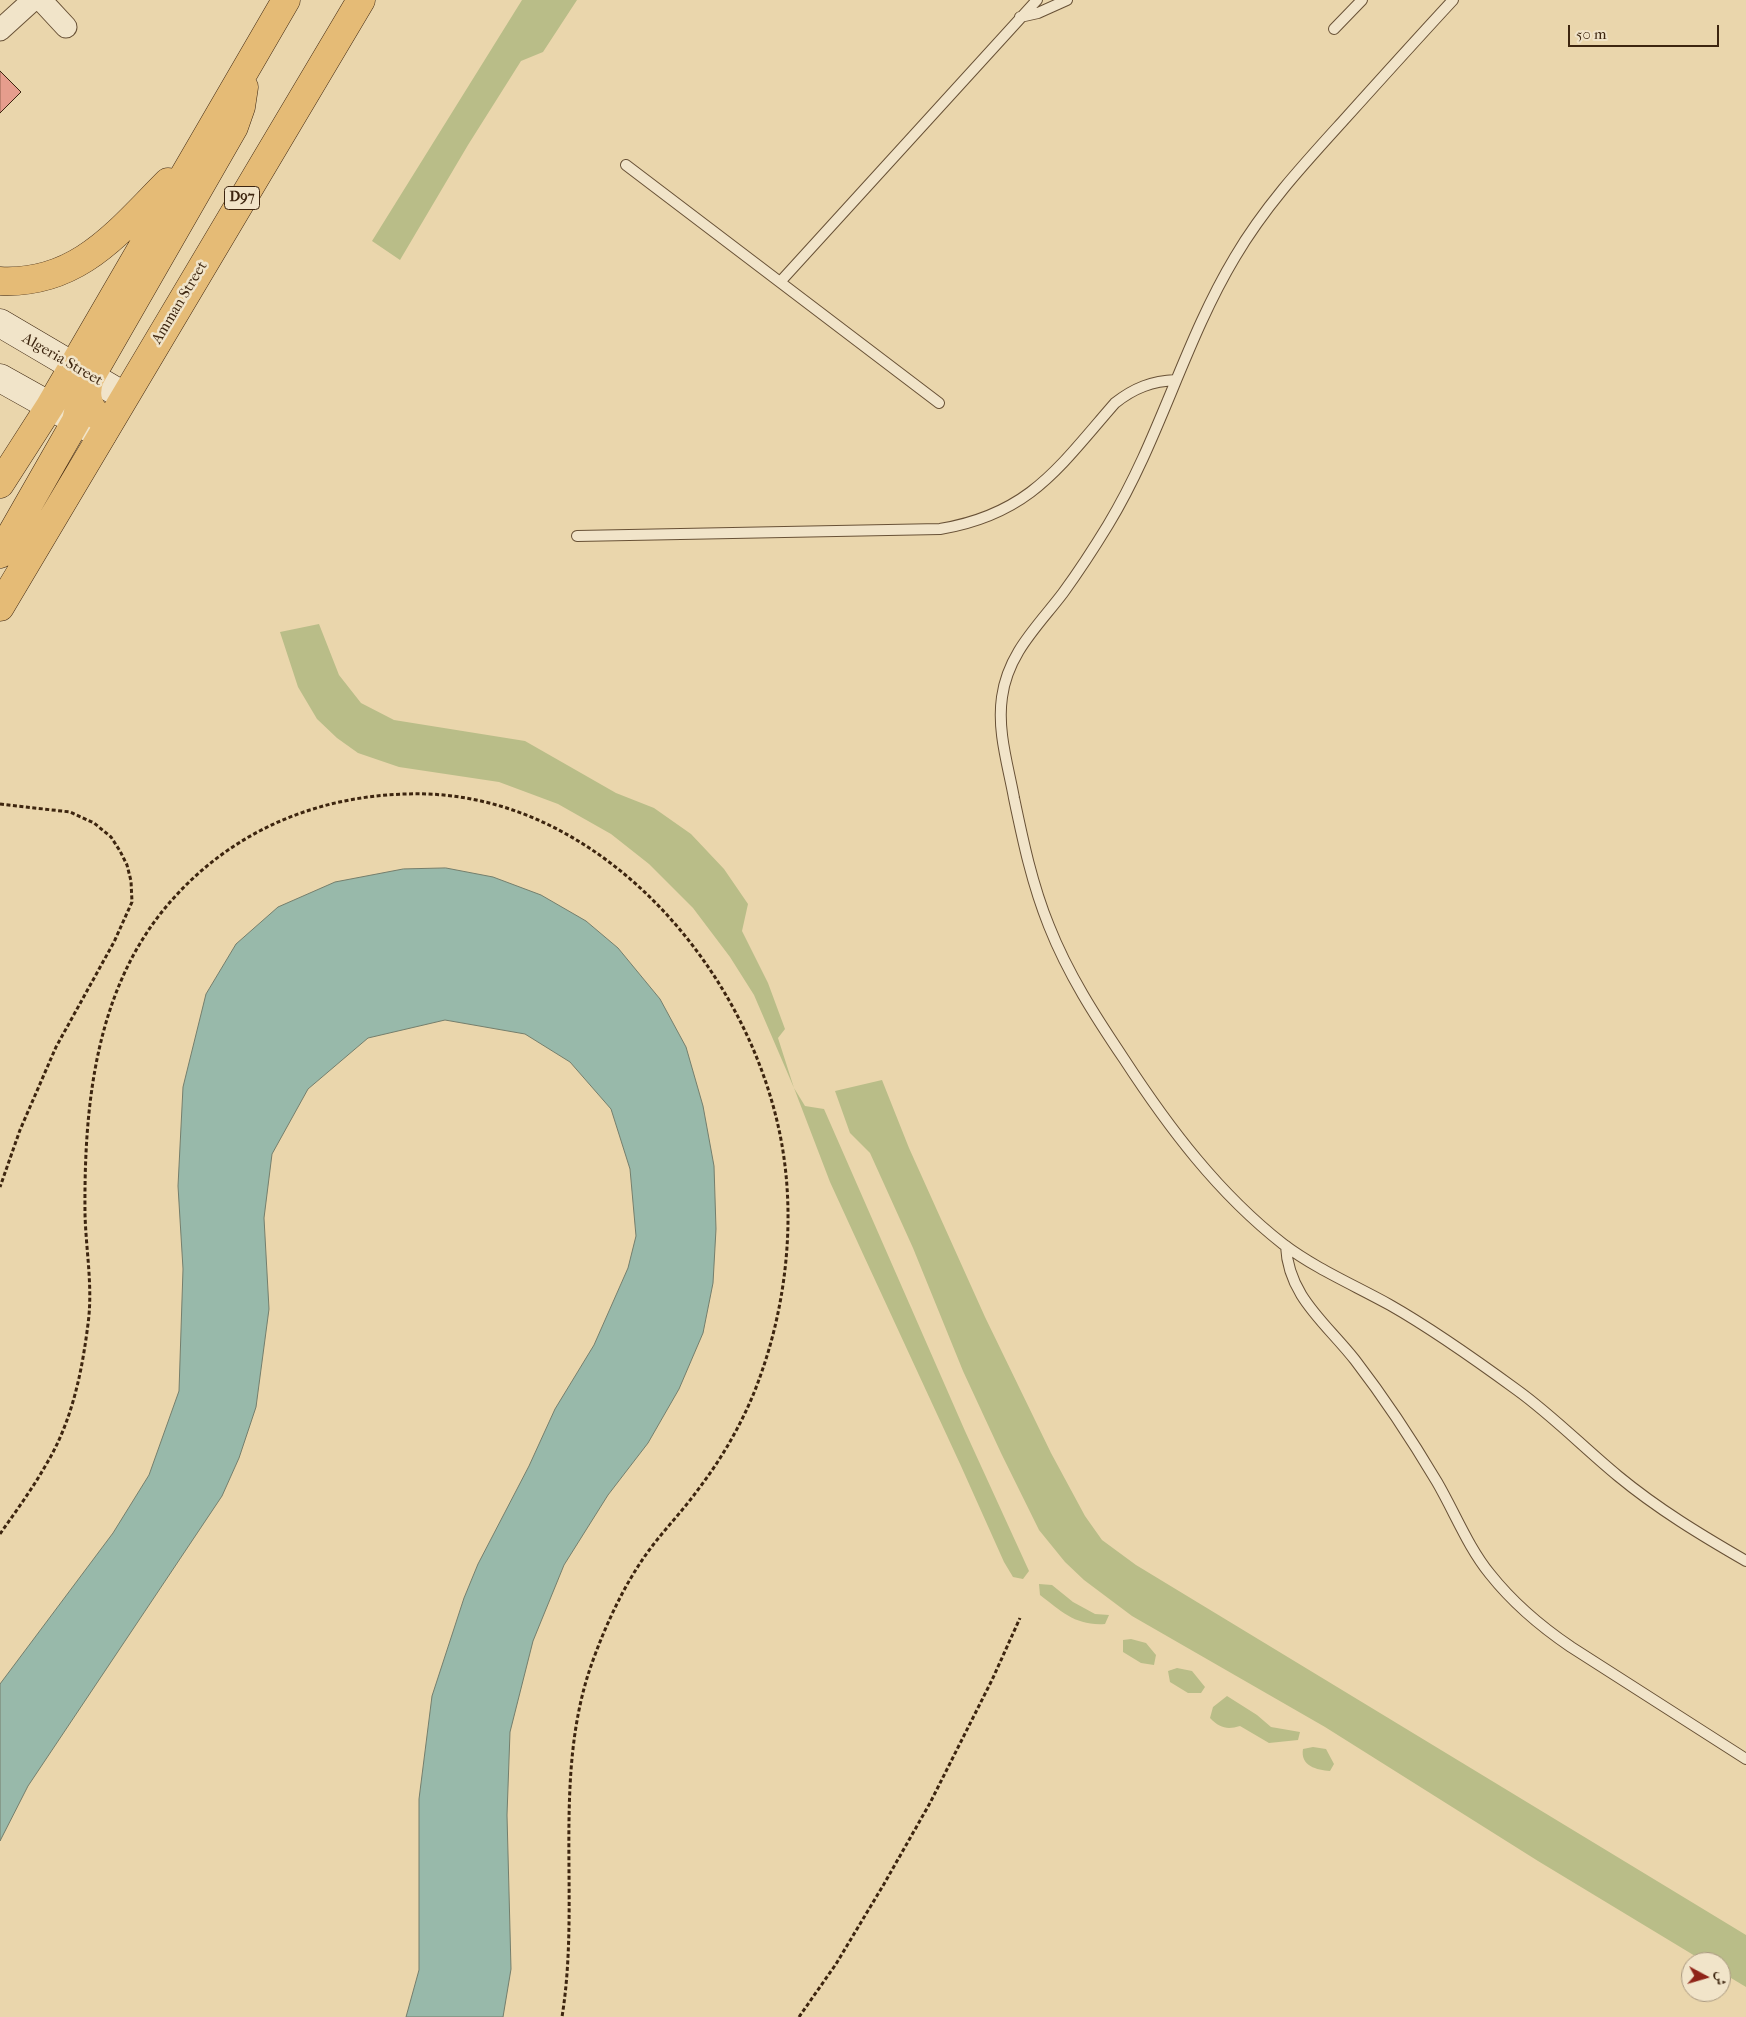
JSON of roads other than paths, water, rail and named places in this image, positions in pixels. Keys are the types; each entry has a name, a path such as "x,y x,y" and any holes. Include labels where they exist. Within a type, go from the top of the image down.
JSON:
{"main road":[{"path":"0,554 76,421 80,404 79,387 81,372 194,156 286,0"},
{"name":"Amman Street","path":"0,607 124,396 359,6"},
{"path":"0,484 50,406 81,372 234,127 242,107 246,68"},
{"path":"0,282 13,282 46,276 84,260 101,248 194,156"},
{"name":"Algeria Street","path":"0,324 124,396"},
{"path":"81,372 90,408 105,429"},
{"path":"0,378 76,421 105,429"}],"street":[{"path":"0,30 33,0"},
{"path":"41,0 66,27"}],"lane":[{"path":"780,282 1037,0"},
{"path":"1020,17 1038,13 1067,0"},
{"path":"1334,28 1362,0"},
{"path":"1453,0 1280,190 1257,221 1212,296 1153,438 1112,519 1088,558 1018,651 1009,669 1003,689 1001,726 1022,835 1033,880 1052,933 1090,1008 1182,1143 1236,1202 1286,1246 1313,1264 1388,1304 1461,1350 1524,1394 1643,1496 1746,1561"},
{"path":"626,165 939,403"},
{"path":"577,536 940,529 965,524 990,516 1009,507 1044,482 1060,468 1115,403 1125,395 1149,383 1176,380"},
{"path":"1286,1246 1287,1262 1292,1278 1302,1296 1354,1359 1398,1420 1438,1484 1472,1548 1488,1572 1506,1593 1548,1631 1571,1647 1746,1759"}]}
